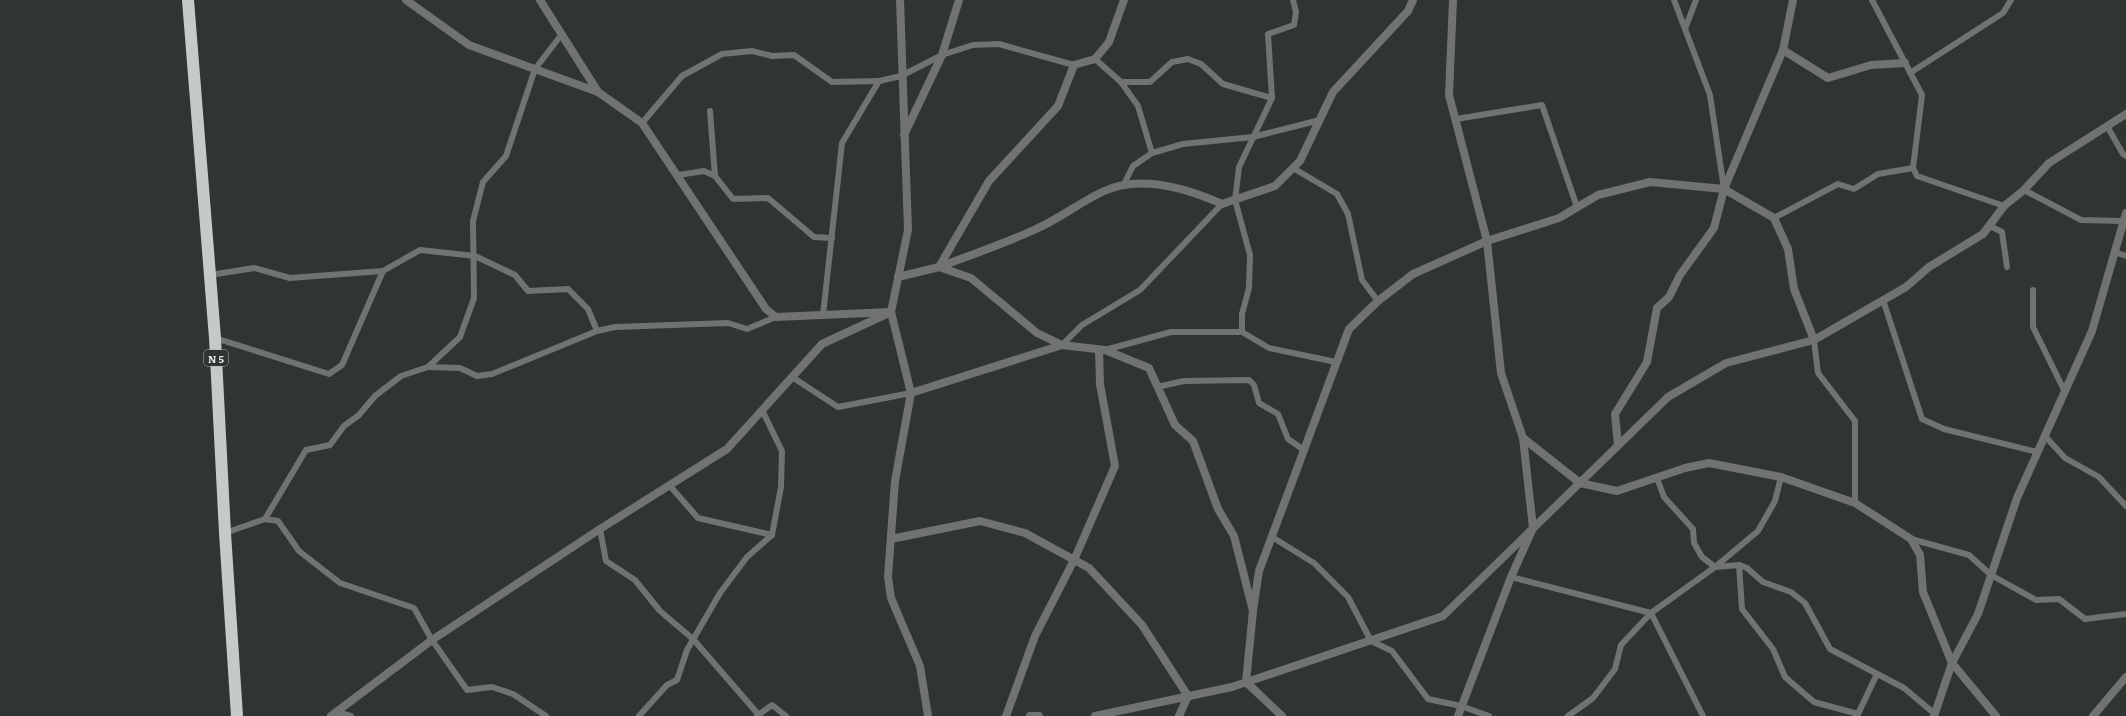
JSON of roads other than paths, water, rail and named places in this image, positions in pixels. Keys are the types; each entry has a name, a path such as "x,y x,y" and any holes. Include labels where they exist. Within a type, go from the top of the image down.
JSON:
{"highway":[{"name":"N 5","path":"188,0 215,338 225,533 237,716"}],"street":[{"path":"406,0 469,45 598,92 642,123 766,309 776,317 891,312"},
{"path":"540,0 598,92"},
{"path":"900,0 903,136 908,230 891,312 911,393 895,481 888,577 891,598 920,666 928,716"},
{"path":"903,136 942,55 959,0"},
{"path":"939,267 989,181 1058,106 1074,65 1095,59 1109,42 1124,0"},
{"path":"898,277 939,267 1036,229 1103,192 1124,184 1145,183 1195,192 1222,204 1275,186 1300,161 1333,92 1408,10 1413,0"},
{"path":"1453,0 1450,95 1487,241 1501,373 1523,438 1532,528 1511,577 1458,716"},
{"path":"1618,445 1615,414 1647,362 1657,308 1670,298 1680,275 1714,228 1724,189 1783,50 1794,0"},
{"path":"1783,50 1828,78 1871,65 1905,63"},
{"path":"1095,716 1246,682 1443,616 1668,397 1726,364 1814,340 1906,287 1929,267 1983,234 2004,206 2024,190 2049,163 2126,114"},
{"path":"1246,682 1253,611 1259,571 1349,329 1378,301 1413,274 1487,241 1558,218 1598,195 1650,182 1724,189 1774,218 1788,249 1794,289 1814,340"},
{"path":"1934,715 1952,663 1978,614 2017,498 2092,331 2122,221 2126,213"},
{"path":"939,267 971,278 1037,333 1062,345 1102,350 1149,368 1175,425 1193,441 1218,509 1234,536 1253,611"},
{"path":"333,714 432,640 600,529 727,449 822,344 891,312"},
{"path":"911,393 1062,345"},
{"path":"1006,716 1035,636 1074,560 1115,466 1100,384 1102,350"},
{"path":"1523,438 1580,483 1617,491 1685,468 1709,463 1781,477 1855,503 1911,539 1920,556 1923,592 1952,663 1996,716"},
{"path":"891,539 980,522 1025,533 1089,568 1142,625 1188,696"},
{"path":"2092,716 2126,677"},
{"path":"1246,682 1282,716"},
{"path":"1179,716 1188,696"},
{"path":"1030,716 1039,716"}],"lane":[{"path":"1242,332 1242,314 1249,288 1250,255 1235,200 1239,167 1272,98 1268,34 1294,25 1296,12 1293,0"},
{"path":"1674,0 1710,95 1724,189"},
{"path":"1685,30 1696,0"},
{"path":"1872,0 1922,95 1913,168 1917,176 2004,206"},
{"path":"1910,73 2002,13 2011,0"},
{"path":"428,367 460,337 474,298 475,256 473,221 483,182 506,156 535,69 562,34"},
{"path":"642,123 682,76 722,54 752,50 772,56 794,54 832,82 879,81 901,76 942,55 973,45 1000,44 1074,65"},
{"path":"1095,59 1121,82 1138,106 1152,153"},
{"path":"1121,82 1150,82 1172,62 1188,59 1201,64 1222,84 1272,98"},
{"path":"823,315 842,142 879,81"},
{"path":"1456,119 1542,104 1577,207"},
{"path":"710,111 715,176"},
{"path":"1124,184 1133,166 1152,153 1183,144 1253,137 1320,120"},
{"path":"2108,126 2123,154 2126,156"},
{"path":"1293,168 1337,194 1348,214 1362,280 1378,301"},
{"path":"1774,218 1838,184 1854,189 1878,174 1913,168"},
{"path":"678,175 704,171 715,176 733,199 768,198 814,237 832,238"},
{"path":"2024,190 2081,220 2122,221"},
{"path":"1062,345 1082,325 1140,290 1222,204"},
{"path":"1990,226 2002,232 2007,266"},
{"path":"210,275 254,268 290,278 383,271 420,250 475,256 515,275 528,291 568,289 588,309 597,330"},
{"path":"2114,252 2126,256"},
{"path":"215,338 329,374 342,365 383,271"},
{"path":"2033,290 2033,328 2065,392"},
{"path":"1883,300 1922,419 1944,429 2037,452"},
{"path":"265,519 306,450 330,445 344,426 359,415 375,396 401,376 428,367 460,368 478,376 492,374 597,330 615,327 728,323 748,329 776,317"},
{"path":"1102,350 1171,332 1242,332 1269,348 1336,362"},
{"path":"1814,340 1818,373 1855,421 1855,503"},
{"path":"792,377 838,407 911,393"},
{"path":"1157,387 1184,381 1249,380 1254,385 1259,403 1278,414 1288,439 1304,450"},
{"path":"639,716 667,685 677,680 687,650 720,593 747,557 772,535 781,487 782,451 762,410"},
{"path":"2045,436 2065,458 2099,477 2126,506"},
{"path":"1568,716 1593,698 1615,669 1621,645 1651,613 1715,567 1758,531 1775,501 1781,477"},
{"path":"1657,478 1664,497 1693,529 1694,543 1702,557 1715,567 1739,565 1747,568 1763,582 1791,592 1805,603 1830,649 1904,688 1934,715"},
{"path":"670,486 698,518 772,535"},
{"path":"225,533 265,519 278,521 299,552 340,583 414,608 432,640 467,690 492,687 513,694 546,716"},
{"path":"600,529 606,561 635,580 660,611 693,639 758,715 772,705 786,716"},
{"path":"1272,537 1314,563 1348,597 1371,641 1392,651 1428,699 1462,706 1490,716"},
{"path":"1911,539 1969,555 1991,574 2036,600 2059,599 2085,618 2126,614"},
{"path":"1739,565 1742,609 1773,649 1785,676 1814,702 1858,715 1877,674"},
{"path":"1511,577 1651,613 1703,716"},
{"path":"333,714 351,716"}]}
